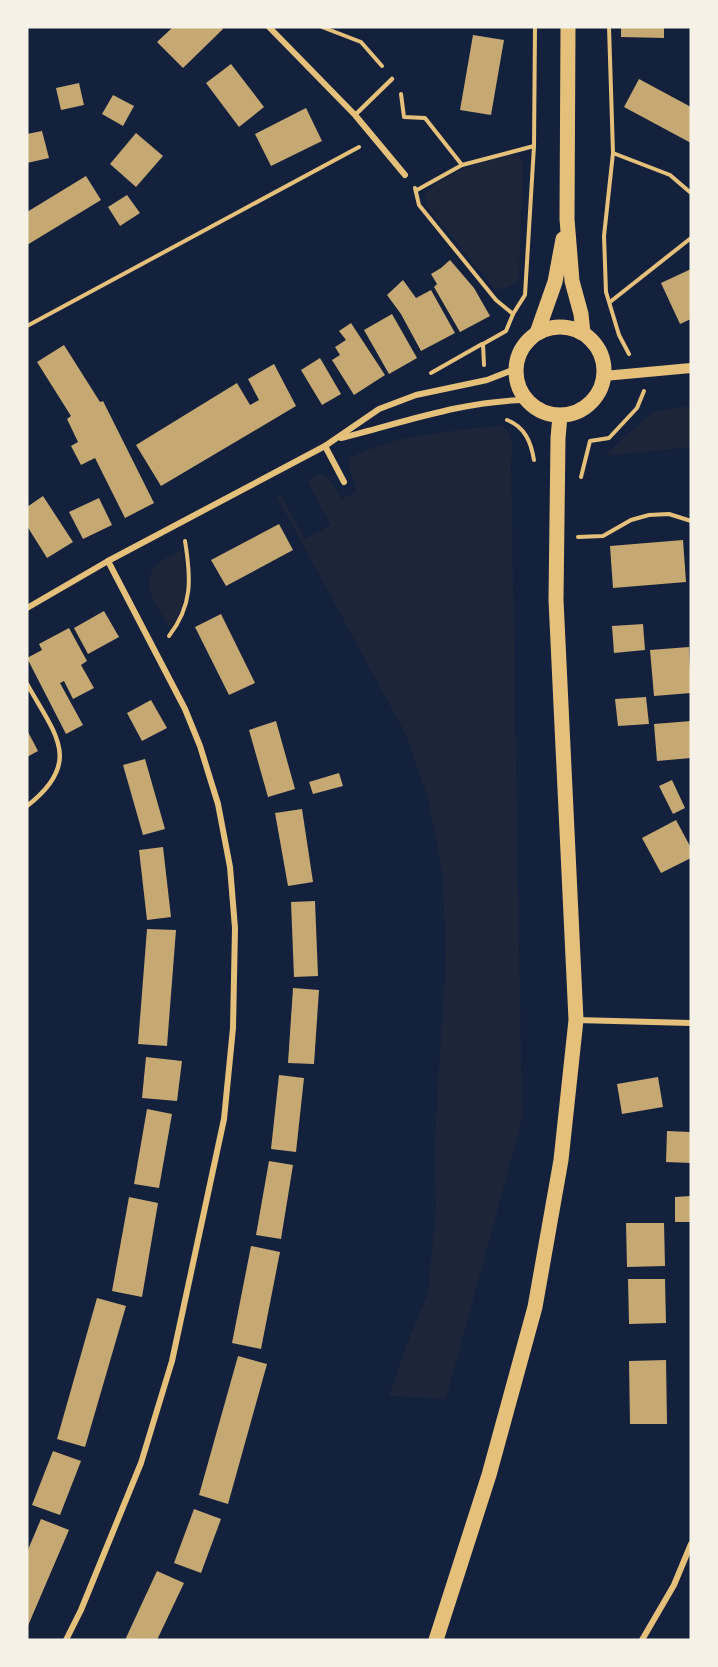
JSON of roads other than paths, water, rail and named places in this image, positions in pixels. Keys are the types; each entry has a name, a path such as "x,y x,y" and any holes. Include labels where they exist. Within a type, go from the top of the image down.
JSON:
{"main road":[{"path":"568,27 567,219 572,281 581,314 583,333"},
{"path":"537,333 555,282 567,219"},
{"path":"552,328 568,328 583,333 593,342 604,364 604,376 600,392 590,405 576,413 560,416 541,412 525,400 517,385 515,369 518,355 537,333 552,328"},
{"path":"436,1640 489,1475 535,1307 561,1160 576,1020 556,600 560,416"}],"street":[{"path":"269,27 355,115 405,175"},
{"path":"604,376 691,368"},
{"path":"27,608 108,561 338,439 379,409 416,395 487,380 515,369"},
{"path":"338,439 386,427 421,415 504,400 525,400"},
{"path":"325,446 344,482"},
{"path":"66,1640 81,1610 141,1463 172,1361 224,1119 233,1028 235,928 230,867 218,804 200,746 185,709 108,561"},
{"path":"576,1020 691,1023"},
{"path":"642,1640 674,1585 691,1544"}],"lane":[{"path":"355,115 392,79"},
{"path":"27,684 57,739 61,752 59,769 51,784 27,806"}]}
